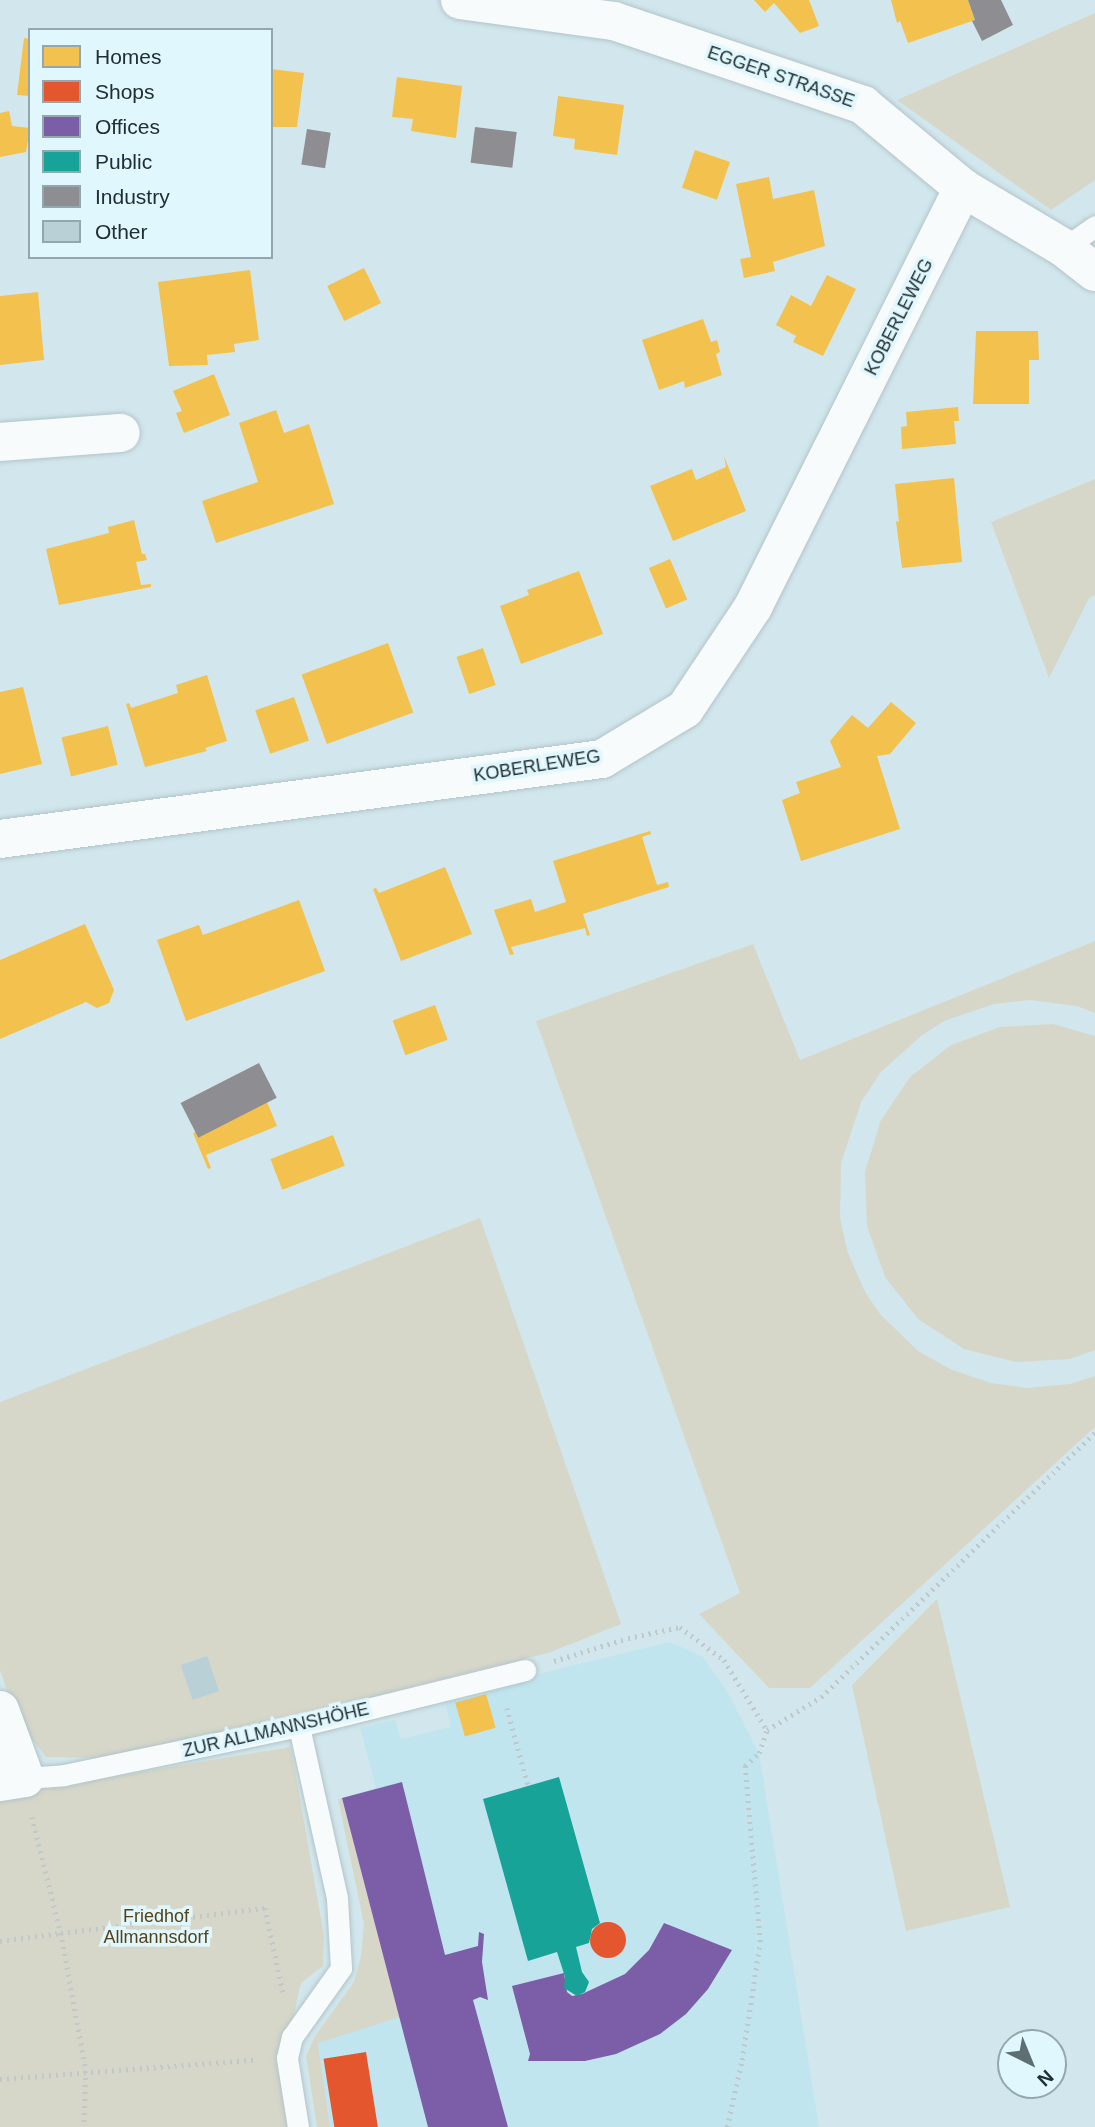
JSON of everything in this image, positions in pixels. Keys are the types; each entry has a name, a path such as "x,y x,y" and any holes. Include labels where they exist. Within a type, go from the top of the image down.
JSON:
{"street":[{"name":"EGGER STRASSE","path":"460,0 614,22 863,105 963,188 1064,248 1095,272"},
{"name":"KOBERLEWEG","path":"0,839 602,759 685,709 753,607 963,188"},
{"path":"0,442 121,432"},
{"path":"0,1710 13,1780"}],"lane":[{"path":"1064,248 1095,226"},
{"name":"ZUR ALLMANNSHÖHE","path":"13,1780 76,1773 299,1726 525,1670"},
{"path":"298,2127 290,2048 341,1968 337,1898 299,1726"}],"path":[{"path":"726,2127 742,2060 760,1942 745,1766 759,1753 767,1730 821,1697 1095,1432"},
{"path":"525,1670 628,1638 680,1627 724,1660 767,1730"},
{"path":"498,1677 528,1785"},
{"path":"13,1780 61,1933 86,2071 84,2127"},
{"path":"0,1941 265,1908 290,2048 0,2079"}],"shaded area":[{"path":"670,1642 703,1657 727,1691 759,1753 819,2127 330,2127 318,2042 400,2016 342,1798 376,1788 360,1728 395,1720 401,1739 451,1727 445,1702 501,1683"}],"green space":[{"path":"1095,13 1095,180 1051,210 897,100"},
{"path":"1095,479 1095,595 1089,598 1049,678 991,522"},
{"path":"1095,941 1095,1013 1077,1006 1030,1000 994,1004 944,1021 921,1036 881,1072 861,1102 841,1163 840,1218 848,1253 865,1292 880,1314 918,1351 950,1369 991,1383 1026,1388 1070,1384 1095,1376 1095,1427 810,1688 769,1688 699,1614 740,1593 536,1021 753,944 800,1060"},
{"path":"1053,1024 1095,1036 1095,1350 1070,1359 1016,1362 964,1349 918,1319 885,1277 867,1226 865,1172 881,1120 910,1077 951,1045 1000,1027"},
{"path":"480,1218 621,1624 548,1653 303,1714 104,1758 46,1757 18,1721 0,1670 0,1402"},
{"path":"937,1599 1010,1907 906,1931 852,1685"},
{"name":"Friedhof Allmannsdorf","path":"291,1747 324,1936 323,1966 301,1983 284,2058 289,2127 0,2127 0,1795"},
{"path":"342,1798 400,2017 318,2043 330,2127 317,2127 306,2056 315,2036 354,1982 361,1956 364,1924 338,1799"}],"building: Homes":[{"path":"754,0 809,0 819,26 800,33 774,3 765,12"},
{"path":"891,0 968,0 975,20 908,43 900,21 897,23"},
{"path":"24,38 28,39 28,96 17,95"},
{"path":"273,69 304,73 297,127 273,127"},
{"path":"397,77 462,86 456,138 411,131 413,119 392,117"},
{"path":"558,96 624,105 617,155 574,149 575,139 553,136"},
{"path":"9,111 12,126 28,128 26,152 0,157 0,113"},
{"path":"695,150 730,162 717,200 682,188"},
{"path":"769,177 773,199 814,190 825,246 773,262 775,271 744,278 740,259 751,257 736,184"},
{"path":"364,268 381,303 344,321 327,286"},
{"path":"250,270 259,340 234,344 235,352 207,355 208,365 169,366 158,282"},
{"path":"827,275 856,289 823,356 793,342 796,336 776,325 791,295 811,306"},
{"path":"38,292 44,360 0,365 0,296"},
{"path":"703,319 711,342 717,340 720,352 716,354 722,375 685,388 684,381 659,390 642,340"},
{"path":"976,331 1038,331 1039,360 1029,360 1029,404 973,404"},
{"path":"214,374 230,415 184,433 176,413 182,411 173,391"},
{"path":"958,407 959,421 954,421 956,444 902,449 901,427 907,426 906,412"},
{"path":"276,410 284,433 309,424 334,504 216,543 202,501 258,482 239,423"},
{"path":"724,456 746,511 673,541 650,486 692,469 696,480 726,467"},
{"path":"954,478 962,562 902,568 895,484"},
{"path":"134,520 142,554 145,554 147,560 136,562 141,585 151,584 151,587 59,605 46,549 109,533 108,527"},
{"path":"670,559 687,600 666,608 649,568"},
{"path":"579,571 603,634 521,664 500,606 529,595 527,590"},
{"path":"388,643 413,713 327,744 302,674"},
{"path":"483,648 496,685 469,694 457,657"},
{"path":"207,675 227,741 205,748 207,751 145,767 126,704 129,703 131,708 178,693 176,685"},
{"path":"23,687 42,764 0,774 0,692"},
{"path":"294,697 309,740 270,754 255,710"},
{"path":"891,702 916,723 890,754 877,756 900,829 801,861 782,800 800,793 796,782 841,767 830,741 852,715 868,728"},
{"path":"108,726 118,765 71,776 61,738"},
{"path":"650,831 651,834 642,837 657,885 668,882 669,887 583,914 590,935 587,936 585,928 511,947 514,954 510,955 494,910 531,899 535,912 566,902 553,861"},
{"path":"445,867 472,934 401,961 373,889 376,888 379,893"},
{"path":"299,900 325,971 186,1021 157,940 199,925 203,935"},
{"path":"85,924 114,990 109,1003 97,1008 86,1002 0,1039 0,960"},
{"path":"435,1005 448,1040 405,1055 393,1020"},
{"path":"267,1102 277,1126 206,1155 211,1168 208,1169 193,1133"},
{"path":"333,1135 345,1166 282,1190 270,1159"},
{"path":"486,1694 496,1728 465,1736 455,1703"}],"building: Shops":[{"path":"608,1922 621,1927 626,1940 621,1953 608,1958 595,1953 590,1940 595,1927"},
{"path":"366,2052 378,2127 334,2127 324,2059"}],"building: Offices":[{"path":"402,1782 445,1955 478,1946 479,1932 484,1934 482,1962 488,2000 480,1997 473,2000 508,2127 428,2127 342,1798"},
{"path":"664,1923 732,1950 708,1989 686,2014 660,2034 616,2054 585,2061 528,2061 530,2054 512,1986 564,1973 567,1992 572,1996 582,1994 625,1974 649,1950"}],"building: Public":[{"path":"559,1777 600,1923 592,1929 589,1943 576,1947 582,1972 589,1982 585,1992 577,1996 564,1988 565,1977 557,1952 528,1961 483,1799"}],"building: Industry":[{"path":"968,0 1001,0 1013,25 982,41 972,21 975,20"},
{"path":"475,127 517,132 512,168 471,163"},
{"path":"307,129 331,133 325,168 301,165"},
{"path":"259,1063 277,1098 198,1138 181,1103"}],"building: Other":[{"path":"207,1656 219,1691 193,1700 181,1665"}]}
